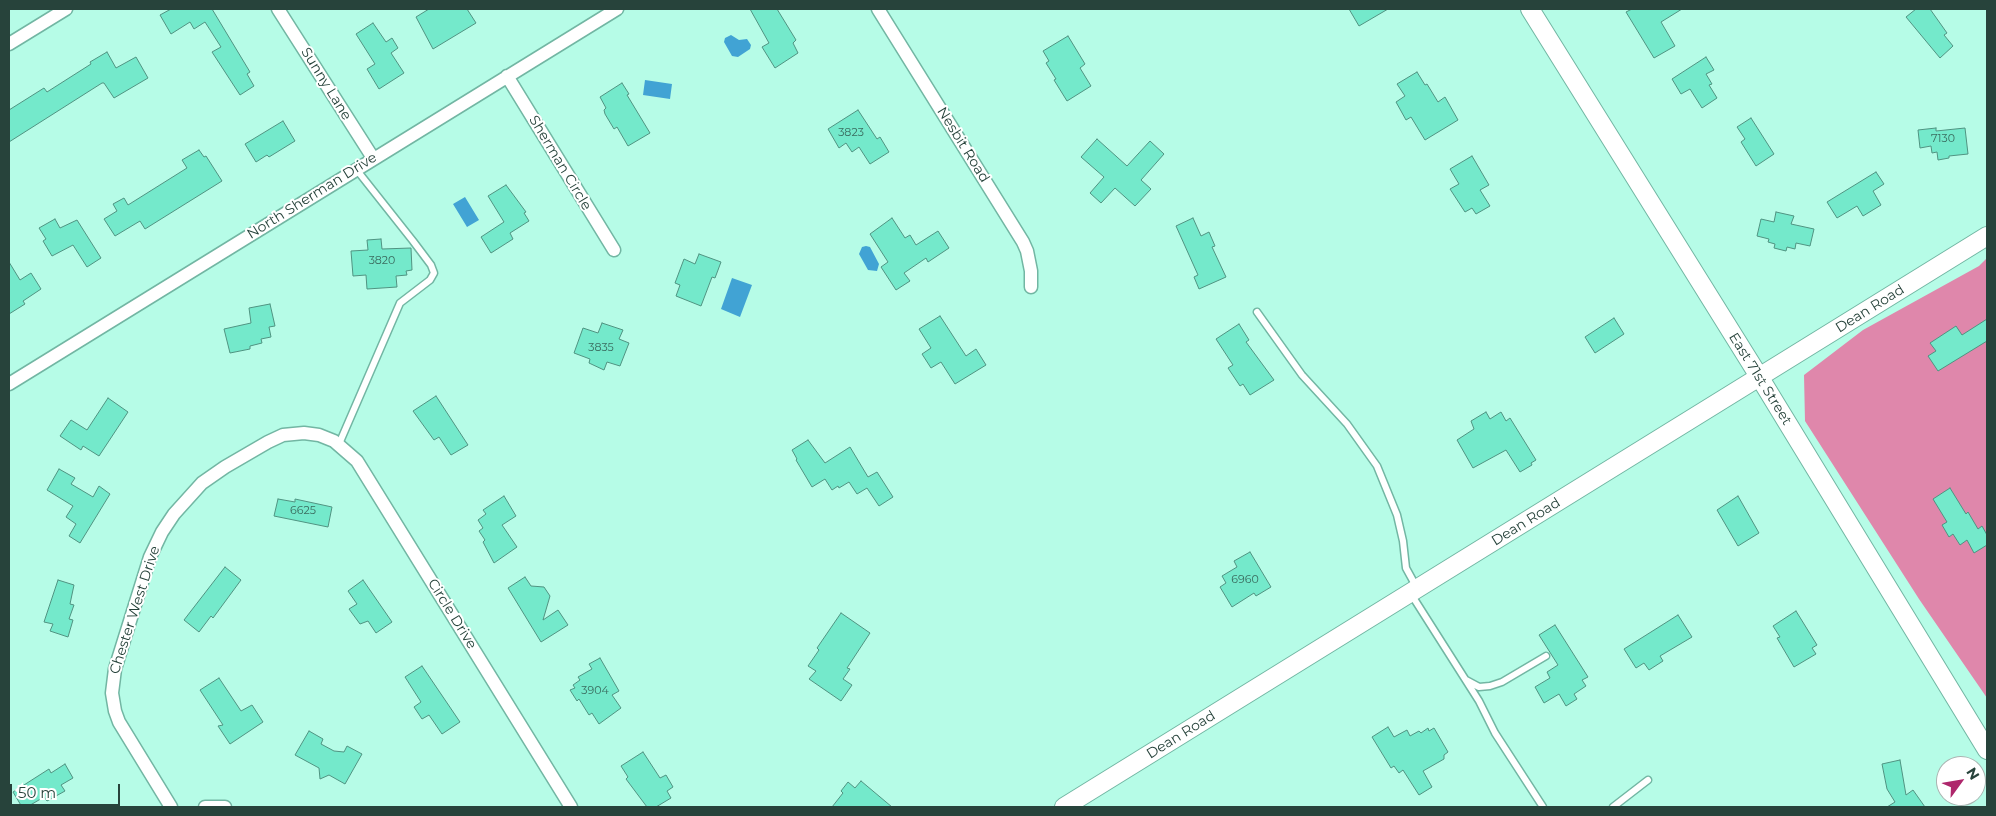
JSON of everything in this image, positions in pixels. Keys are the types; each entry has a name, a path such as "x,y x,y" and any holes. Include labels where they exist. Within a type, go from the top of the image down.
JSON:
{"street":[{"path":"9,44 66,9"},
{"name":"Sunny Lane","path":"278,9 373,158"},
{"name":"North Sherman Drive","path":"9,384 617,9"},
{"name":"Nesbit Road","path":"878,9 1023,242 1031,270 1031,287"},
{"name":"East 71st Street","path":"1530,9 1760,378 1987,750"},
{"name":"Sherman Circle","path":"507,76 614,250"},
{"name":"Dean Road","path":"1064,807 1987,236"},
{"name":"Chester West Drive","path":"171,807 119,722 112,693 115,669 150,557 162,532 174,514 192,492 213,475 278,437 294,433 319,436"},
{"name":"Circle Drive","path":"319,436 339,444 357,461 571,807"},
{"path":"205,807 225,807"}],"lane":[{"path":"339,444 400,303 430,280 434,273 431,265 413,241 356,169"},
{"path":"1257,312 1302,375 1347,424 1377,466 1397,515 1403,541 1406,568 1414,591 1496,733 1543,807"},
{"path":"1465,680 1479,687 1490,686 1502,682 1546,656"},
{"path":"1613,807 1648,780"}],"shaded area":[{"path":"1987,258 1987,698 1919,599 1805,421 1804,375 1863,330 1979,266"}],"water":[{"path":"731,35 739,40 747,39 751,45 750,49 738,57 732,56 724,42 725,38"},
{"path":"645,80 672,84 670,99 643,95"},
{"path":"465,197 479,220 467,227 453,204"},
{"path":"862,247 870,247 879,264 877,271 868,270 859,254"},
{"path":"732,278 752,285 740,317 721,309"}],"building":[{"path":"171,9 212,9 250,72 247,74 254,86 240,95 212,52 221,47 205,22 194,29 190,22 171,34 160,15"},
{"path":"429,9 467,9 476,23 433,49 416,17"},
{"path":"750,9 777,9 796,40 793,43 798,53 775,68 762,47 769,43"},
{"path":"1349,9 1388,9 1359,26"},
{"path":"1632,9 1682,9 1661,22 1675,46 1654,58 1626,12"},
{"path":"1916,9 1930,9 1947,33 1944,35 1953,46 1940,58 1906,17"},
{"path":"373,23 386,42 392,38 398,48 391,53 404,73 379,89 367,69 375,64 356,34"},
{"path":"1068,36 1085,64 1080,68 1091,86 1067,101 1054,80 1056,79 1046,63 1049,61 1043,51"},
{"path":"107,52 116,68 136,57 148,78 114,98 104,83 102,83 9,142 9,110 44,88 47,92"},
{"path":"1706,57 1714,70 1706,74 1712,84 1709,85 1717,98 1702,108 1690,89 1681,94 1672,79"},
{"path":"1417,72 1438,102 1445,97 1458,120 1425,140 1411,117 1406,120 1396,102 1405,96 1397,84"},
{"path":"622,83 629,94 627,95 650,133 628,146 617,127 614,129 605,114 604,110 606,108 600,97"},
{"path":"858,110 877,139 880,137 889,152 870,164 859,147 852,152 846,143 839,148 828,129"},
{"path":"1751,118 1774,154 1756,166 1741,142 1745,139 1737,127"},
{"path":"283,121 295,141 269,157 267,155 256,162 245,144"},
{"path":"1936,128 1936,131 1965,128 1968,154 1949,156 1949,158 1938,160 1937,152 1932,153 1931,146 1920,148 1918,130"},
{"path":"1097,139 1127,166 1150,141 1164,154 1141,180 1151,189 1135,206 1115,188 1101,203 1090,193 1104,177 1081,157"},
{"path":"199,150 204,157 206,156 222,181 145,229 140,221 115,236 104,219 117,211 113,204 124,198 128,205 187,168 182,160"},
{"path":"1472,156 1489,185 1480,190 1490,206 1476,214 1472,208 1465,212 1450,189 1459,184 1450,169"},
{"path":"1876,172 1884,184 1873,191 1881,205 1863,216 1857,206 1837,218 1827,202"},
{"path":"506,185 526,212 524,213 529,221 510,233 513,239 491,253 481,237 504,222 488,196"},
{"path":"1776,212 1794,216 1791,224 1814,229 1810,246 1796,243 1795,249 1787,247 1786,251 1774,248 1775,244 1768,242 1769,239 1757,236 1761,219 1774,222"},
{"path":"892,218 905,238 910,235 916,245 938,231 949,248 928,262 926,258 904,273 910,281 896,290 881,267 888,262 870,234"},
{"path":"1193,218 1201,236 1209,232 1215,246 1212,247 1226,277 1199,289 1194,277 1198,275 1176,226"},
{"path":"55,219 60,228 77,220 101,258 87,267 73,245 52,256 43,241 46,239 39,228"},
{"path":"381,239 382,249 411,248 412,270 406,271 407,275 396,276 397,287 367,289 366,275 353,276 351,251 368,250 367,240"},
{"path":"699,254 721,262 715,278 712,277 701,306 676,296 680,285 675,283 684,259 695,264"},
{"path":"9,262 20,280 31,273 41,289 23,301 25,304 9,314"},
{"path":"270,304 275,326 269,327 271,337 261,339 262,343 250,346 250,349 230,353 224,329 251,323 249,308"},
{"path":"940,316 966,356 976,349 986,365 955,384 941,362 931,368 922,354 931,348 919,329"},
{"path":"1614,318 1624,334 1595,353 1585,337"},
{"path":"1987,319 1987,341 1938,371 1928,356 1936,351 1930,343 1956,326 1962,335"},
{"path":"602,323 623,330 619,339 629,343 620,366 607,362 604,370 589,363 590,359 574,353 583,328 598,333"},
{"path":"1239,324 1249,340 1246,342 1274,380 1250,395 1243,384 1240,386 1228,368 1233,365 1216,339"},
{"path":"436,396 468,445 451,455 439,437 434,440 413,411"},
{"path":"108,398 128,412 99,456 83,446 81,450 60,436 71,420 87,430"},
{"path":"1486,412 1490,419 1501,412 1506,421 1510,418 1536,460 1531,463 1532,465 1520,472 1506,450 1473,468 1457,440 1474,429 1471,421"},
{"path":"808,440 825,463 850,447 868,477 877,472 893,497 879,506 867,488 857,494 849,482 832,490 825,479 812,487 792,450"},
{"path":"59,469 75,478 71,484 93,497 99,486 110,494 80,543 69,536 76,524 66,517 73,506 47,490"},
{"path":"1950,488 1966,514 1968,512 1978,529 1982,526 1987,535 1987,545 1974,553 1967,540 1960,545 1953,534 1949,537 1942,525 1947,522 1933,499"},
{"path":"504,496 516,516 502,525 517,547 494,563 483,542 485,540 479,531 483,528 478,520 486,514 483,510"},
{"path":"1738,496 1759,533 1738,546 1717,510"},
{"path":"278,499 295,502 295,499 332,507 328,527 274,516"},
{"path":"1250,552 1271,587 1256,596 1254,593 1232,607 1220,587 1226,583 1222,576 1237,567 1234,561"},
{"path":"225,567 241,580 213,618 211,616 199,632 184,620"},
{"path":"525,577 531,586 544,587 550,596 543,620 558,610 568,625 541,642 508,588"},
{"path":"58,580 74,585 70,604 74,605 69,619 73,620 68,637 50,631 53,624 44,622"},
{"path":"363,580 392,622 376,633 368,621 360,624 349,609 357,604 348,591"},
{"path":"1796,611 1817,645 1812,648 1816,654 1794,667 1777,638 1780,637 1773,626"},
{"path":"841,613 870,633 847,668 850,669 843,679 852,685 841,701 809,679 816,671 808,666 819,650 817,648"},
{"path":"1678,615 1692,637 1660,656 1663,661 1649,670 1644,663 1636,668 1624,649"},
{"path":"1555,625 1588,677 1582,680 1586,686 1574,694 1577,699 1566,706 1559,694 1544,703 1535,687 1550,678 1547,672 1558,665 1539,635"},
{"path":"600,658 619,691 612,695 621,708 599,724 592,713 589,715 579,699 577,701 570,690 575,688 573,685 580,680 578,677 592,669 589,664"},
{"path":"422,666 460,722 442,734 429,715 422,719 414,707 421,702 405,677"},
{"path":"219,678 241,711 252,705 263,722 230,744 218,726 223,725 200,690"},
{"path":"1388,727 1394,737 1407,730 1410,736 1419,731 1421,733 1428,728 1429,731 1434,728 1448,752 1444,755 1444,759 1423,771 1432,787 1419,795 1403,770 1399,773 1394,766 1391,768 1372,737"},
{"path":"309,731 323,739 321,744 334,751 344,752 347,746 362,754 345,784 329,775 320,779 319,768 295,755"},
{"path":"643,752 660,778 666,775 673,787 667,791 671,798 656,807 647,807 626,779 628,777 621,766"},
{"path":"1900,760 1906,795 1913,790 1925,807 1887,807 1895,802 1887,789 1882,764"},
{"path":"65,764 73,778 61,785 65,791 47,801 44,797 27,807 22,807 13,792 49,769 51,773"},
{"path":"861,781 892,807 832,807 843,793 841,791 848,782 855,788"}]}
